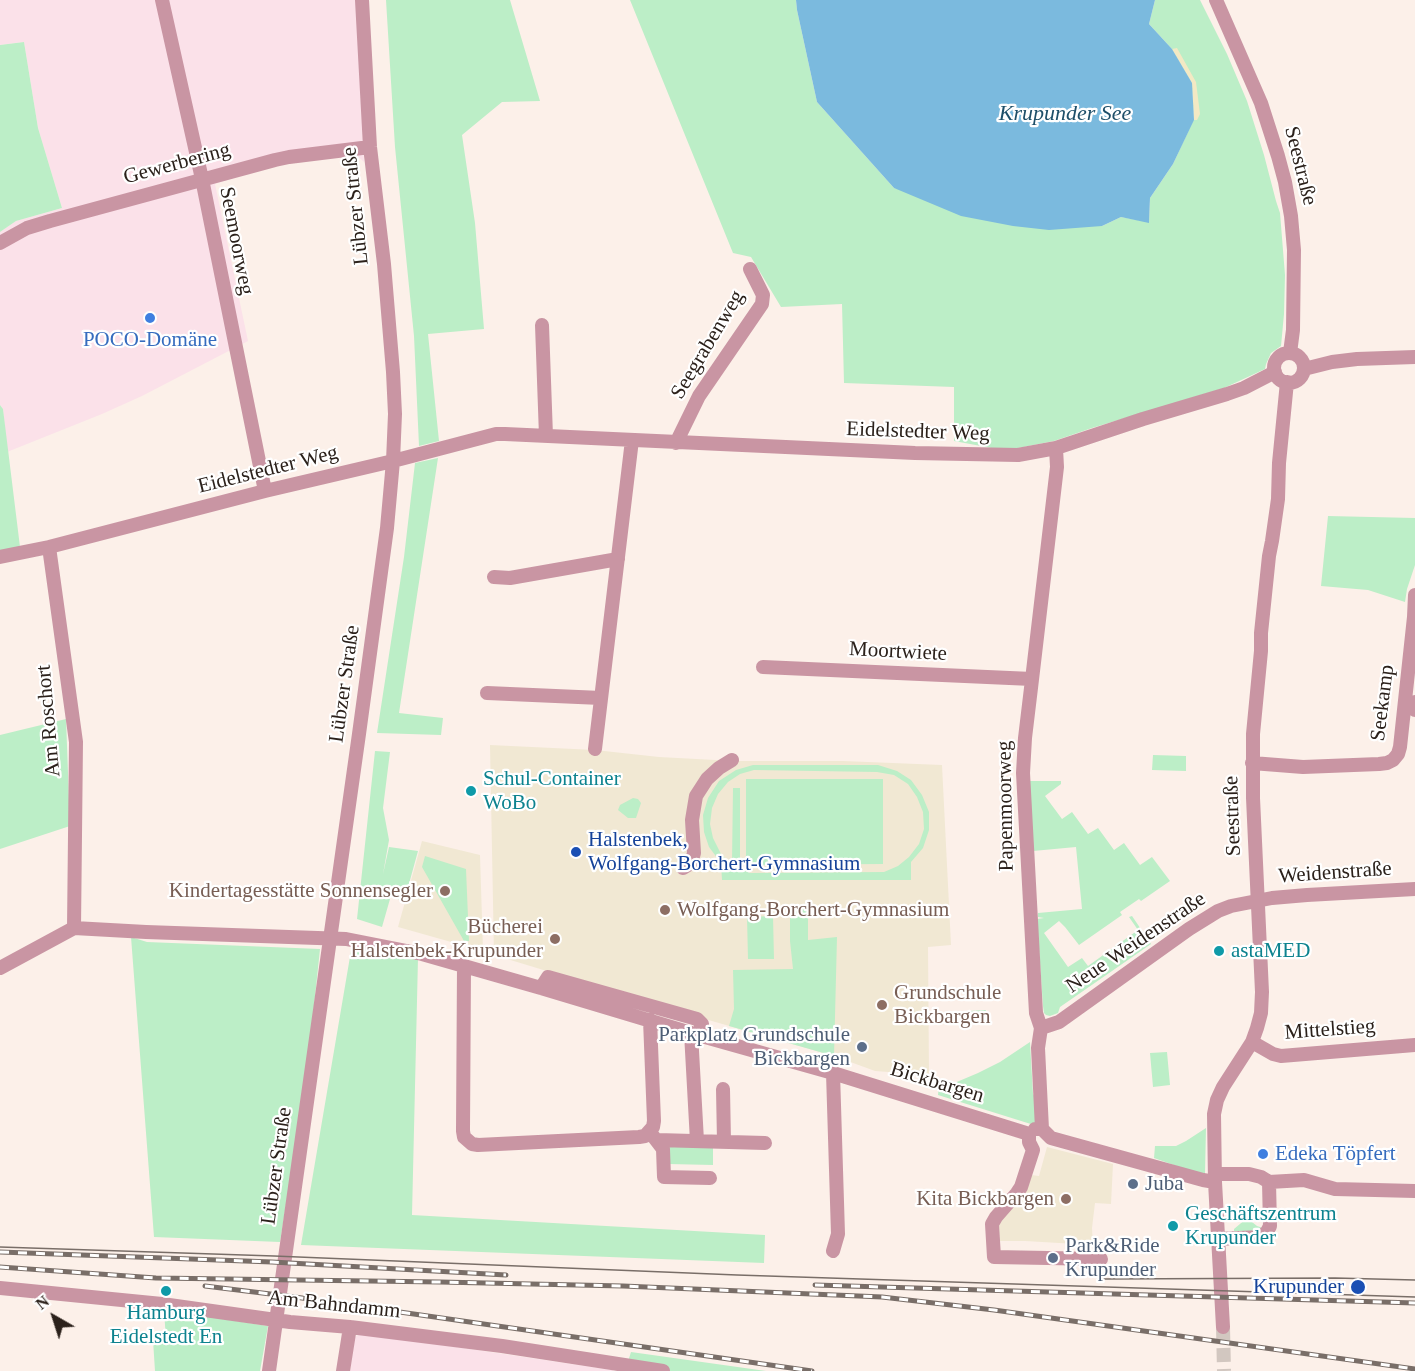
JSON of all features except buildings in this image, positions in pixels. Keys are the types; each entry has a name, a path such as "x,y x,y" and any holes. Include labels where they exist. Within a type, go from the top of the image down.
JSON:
{"street":[{"name":"Seemoorweg","path":"162,0 207,202 265,491"},
{"name":"Lübzer Straße","path":"270,1371 387,528 393,461 395,414 393,363 370,147 362,0"},
{"name":"Seestraße","path":"1216,0 1261,103 1287,191 1294,267 1293,330 1290,353"},
{"name":"Gewerbering","path":"0,243 27,228 50,220 202,179 289,157 370,147"},
{"name":"Seegrabenweg","path":"676,442 699,396 762,304 763,295 750,269"},
{"path":"542,325 546,436"},
{"path":"1290,353 1300,358 1304,369 1298,379 1287,382 1282,381 1275,372 1274,366 1280,356 1290,353"},
{"path":"1304,369 1340,361 1415,357"},
{"name":"Eidelstedter Weg","path":"0,557 49,547 496,434 1004,456 1029,454 1056,448 1244,388 1275,372"},
{"name":"Seestraße","path":"1223,1327 1214,1114 1222,1087 1252,1042 1261,1013 1252,763 1261,633 1278,499 1287,382"},
{"path":"595,749 632,440"},
{"name":"Papenmoorweg","path":"1036,1131 1038,1048 1041,1028 1036,1013 1023,780 1025,738 1057,467 1056,448"},
{"name":"Am Roschort","path":"49,547 76,742 74,927"},
{"path":"494,577 510,578 618,559"},
{"name":"Seekamp","path":"1252,763 1303,767 1387,763 1393,760 1398,754 1412,705 1415,595"},
{"name":"Moortwiete","path":"763,667 1032,679"},
{"path":"487,693 601,698"},
{"path":"683,868 691,863 694,853 692,820 696,796 707,778 732,760"},
{"name":"Weidenstraße","path":"1258,901 1308,895 1415,889"},
{"name":"Neue Weidenstraße","path":"1041,1028 1059,1022 1207,917 1231,906 1258,901"},
{"path":"0,968 74,927"},
{"name":"Bickbargen","path":"74,927 146,932 346,939 422,954 1036,1131 1051,1138 1203,1180 1249,1174 1269,1182 1304,1180 1335,1189 1415,1191"},
{"path":"464,966 463,1131 467,1141 478,1146 653,1136 698,1141 765,1143"},
{"path":"541,988 548,977 698,1019 702,1024 695,1034 698,1141"},
{"path":"650,1020 653,1136 663,1149 664,1177 710,1178"},
{"name":"Mittelstieg","path":"1252,1042 1281,1056 1415,1045"},
{"path":"833,1072 838,1234 833,1251"},
{"path":"723,1089 724,1142"},
{"path":"1036,1131 1029,1142 1033,1150 1021,1187 996,1217 993,1224 994,1257 1101,1259"},
{"path":"1219,1239 1260,1237 1267,1232 1270,1226 1269,1182"},
{"name":"Am Bahndamm","path":"0,1288 162,1304 290,1322 502,1346 663,1371"},
{"path":"343,1371 350,1327"}],"shaded area":[{"path":"0,0 356,0 364,162 355,154 283,162 215,184 248,341 142,396 7,452 3,409 0,405 0,232 16,221 62,208 38,128 24,42 0,45"},
{"name":"Wolfgang-Borchert-Gymnasium","path":"490,745 595,750 659,757 734,761 843,761 942,765 951,945 928,947 929,1075 875,1071 834,1056 494,955"},
{"name":"Kindertagesstätte Sonnensegler","path":"422,841 480,855 483,951 398,927"},
{"name":"Kita Bickbargen","path":"1047,1147 1113,1164 1111,1204 1095,1203 1092,1228 1093,1245 1000,1241 1001,1219 1031,1175 1039,1176"},
{"path":"361,1333 613,1371 350,1371 355,1337"}],"green space":[{"path":"386,0 510,0 540,101 502,102 462,135 475,223 484,329 428,334 439,441 419,446 414,336 395,147"},
{"path":"630,0 796,0 817,102 894,188 1102,226 1121,217 1149,222 1150,198 1173,164 1194,119 1192,83 1172,49 1149,24 1155,0 1200,0 1247,101 1280,213 1285,275 1281,346 1271,353 1265,369 1224,388 1054,441 1013,449 997,449 954,441 954,387 844,383 842,304 781,307 751,257 733,253"},
{"path":"24,42 38,128 62,208 16,221 0,232 0,45"},
{"path":"0,405 3,409 20,547 0,551"},
{"path":"438,458 399,713 443,718 441,735 377,733 404,557 415,463"},
{"path":"1328,516 1415,518 1415,565 1405,602 1368,590 1321,586"},
{"path":"66,719 70,826 0,849 0,735"},
{"path":"375,751 390,752 383,808 389,840 383,874 389,847 418,851 404,902 380,890 390,899 382,927 357,919"},
{"path":"1153,755 1186,756 1186,771 1152,770"},
{"path":"753,765 878,765 897,771 911,780 922,795 929,812 929,830 923,848 911,862 911,880 722,880 721,863 709,847 704,832 703,815 708,798 719,781 736,770","holes":["754,770 877,772 894,775 908,784 923,812 924,829 919,844 898,866 884,872 750,873 733,866 721,854 713,838 710,824 712,808 718,794 728,782 740,774"]},
{"path":"746,779 883,779 883,864 746,865"},
{"path":"1029,781 1061,781 1061,784 1045,796 1062,819 1072,812 1088,834 1098,828 1114,850 1124,843 1140,865 1152,857 1170,881 1120,912 1122,915 1079,945 1059,921 1044,933 1068,967 1082,958 1088,966 1138,930 1129,917 1132,916 1151,944 1060,1007 1058,1013 1050,1016 1044,1013 1043,1006 1037,919 1044,918 1038,917 1038,913 1082,909 1076,847 1033,851"},
{"path":"733,788 740,788 740,863 732,862"},
{"path":"633,798 638,799 641,803 636,818 628,818 618,810 620,805"},
{"path":"425,856 466,869 469,941 464,941 422,867"},
{"path":"790,909 808,909 808,940 837,937 834,1056 729,1026 734,1009 733,970 793,969"},
{"path":"773,916 774,959 748,959 747,917"},
{"path":"131,937 147,942 320,949 307,1073 280,1242 154,1237"},
{"path":"352,945 418,958 412,1215 765,1235 764,1263 301,1245"},
{"path":"986,1010 986,1023 969,1023 969,1011"},
{"path":"1030,1042 1033,1094 1037,1099 1038,1117 1034,1125 938,1095 939,1086 952,1084 978,1073 1000,1062"},
{"path":"1167,1052 1170,1085 1153,1087 1150,1053"},
{"path":"1206,1128 1205,1173 1202,1175 1154,1158 1155,1146 1176,1146"},
{"path":"668,1144 713,1145 713,1165 668,1164"},
{"path":"1247,1218 1263,1228 1258,1231 1234,1233 1234,1229"},
{"path":"164,1310 268,1326 260,1371 155,1371 153,1340 166,1340"},
{"path":"631,1352 766,1371 625,1371"}],"sand":[{"path":"1177,48 1196,82 1200,114 1197,120 1194,120 1192,83 1172,49"}],"water":[{"name":"Krupunder See","path":"796,0 1155,0 1149,24 1172,49 1192,83 1194,120 1173,164 1150,198 1149,223 1121,217 1102,226 1049,230 1013,226 961,216 894,188 817,102"}],"tunnel":[{"path":"1223,1327 1224,1371"}],"tram line":[{"path":"0,1247 737,1275 1415,1297"},
{"path":"1103,1279 1415,1280"}],"railway":[{"path":"0,1252 272,1262 506,1275"},
{"path":"0,1267 156,1278 623,1286 882,1297 994,1310 1415,1369"},
{"path":"815,1285 1415,1303"},
{"path":"205,1286 812,1371"}],"place":[{"name":"POCO-Domäne","path":"150,318"},
{"name":"Schul-Container WoBo","path":"471,791"},
{"name":"Halstenbek, Wolfgang-Borchert-Gymnasium","path":"576,852"},
{"name":"Kindertagesstätte Sonnensegler","path":"445,891"},
{"name":"Wolfgang-Borchert-Gymnasium","path":"665,910"},
{"name":"Bücherei Halstenbek-Krupunder","path":"555,939"},
{"name":"astaMED","path":"1219,951"},
{"name":"Grundschule Bickbargen","path":"882,1005"},
{"name":"Parkplatz Grundschule Bickbargen","path":"862,1047"},
{"name":"Edeka Töpfert","path":"1263,1154"},
{"name":"Juba","path":"1133,1184"},
{"name":"Kita Bickbargen","path":"1066,1199"},
{"name":"Geschäftszentrum Krupunder","path":"1173,1226"},
{"name":"Park&Ride Krupunder","path":"1053,1258"},
{"name":"Krupunder","path":"1358,1287"},
{"name":"Hamburg Eidelstedt En","path":"166,1291"}]}
